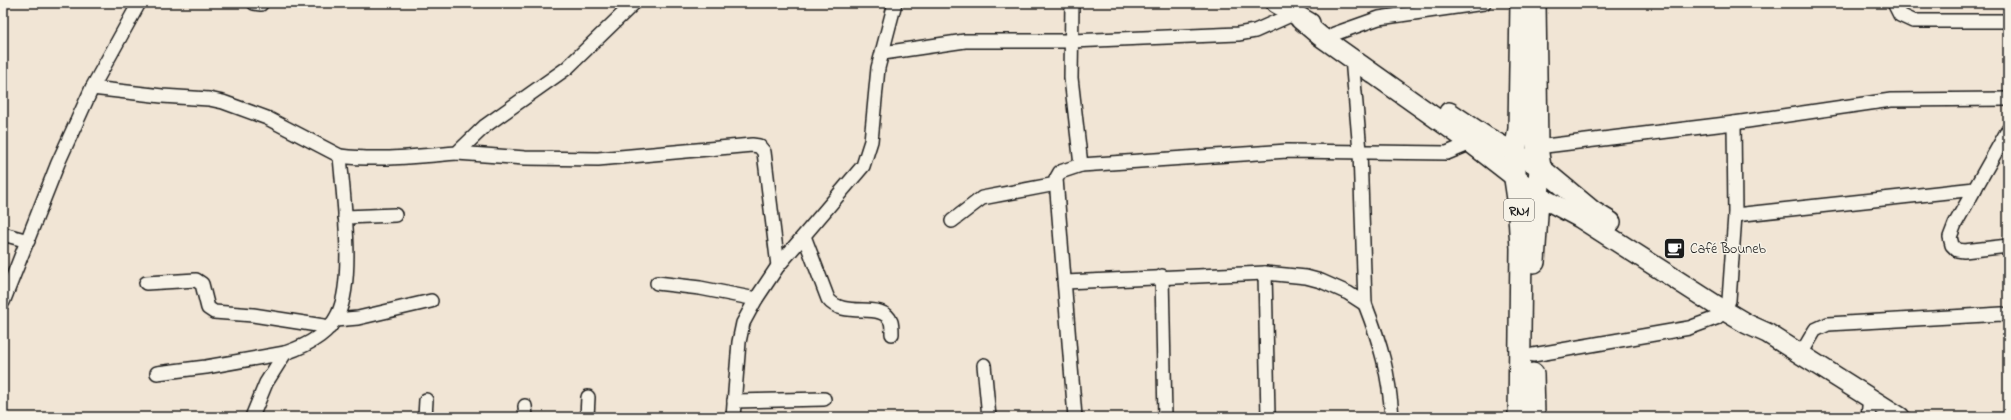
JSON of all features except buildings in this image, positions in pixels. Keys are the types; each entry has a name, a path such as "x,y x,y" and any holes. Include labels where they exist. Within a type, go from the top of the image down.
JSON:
{"main road":[{"path":"1276,3 1297,12 1334,34 1485,136 1515,152 1539,157 1593,210 1727,306"},
{"name":"RN1","path":"1519,417 1521,248 1515,179 1515,152 1519,128 1521,3"},
{"name":"RN1","path":"1534,417 1534,242 1539,196 1535,3"},
{"path":"1297,12 1320,36 1471,143 1515,179 1539,196 1580,218 1727,306 1748,314 1767,333 1900,417"}],"street":[{"path":"3,302 58,163 92,88 139,3"},
{"path":"457,153 485,126 567,68 634,3"},
{"path":"733,417 739,342 743,323 756,299 778,266 863,166 871,141 878,68 895,3"},
{"path":"1072,3 1072,40 1070,57 1071,78 1081,165"},
{"path":"1334,34 1380,18 1484,3"},
{"path":"1894,3 1899,14 1913,21 2008,21"},
{"path":"883,53 965,41 1072,40 1238,34 1255,31 1297,12"},
{"path":"1352,58 1360,151 1365,304 1379,340 1385,363 1389,383 1392,417"},
{"path":"92,88 162,96 209,99 223,102 267,118 340,156 400,157 457,153 525,158 598,159 759,146 764,152 778,266"},
{"path":"1539,157 1734,123 1891,100 2008,99"},
{"path":"1533,355 1689,328 1716,318 1727,306 1735,215 1734,123"},
{"path":"2008,130 1951,233 1950,240 1952,245 1958,250 1964,251 2008,246"},
{"path":"1075,417 1056,184 1056,179 1060,172 1081,165 1287,151 1447,153 1471,143"},
{"path":"157,373 206,367 301,348 313,340 332,323 339,313 345,289 347,261 340,156"},
{"path":"952,221 982,198 1056,184"},
{"path":"1735,215 1975,189"},
{"path":"345,217 394,215"},
{"path":"3,234 28,241"},
{"path":"804,236 828,299 832,304 844,310 878,311 891,321 892,334"},
{"path":"1065,282 1162,276 1265,273 1321,280 1348,293 1365,304"},
{"path":"1265,273 1268,417"},
{"path":"1162,276 1165,417"},
{"path":"146,283 196,280 202,284 208,308 214,312 332,323 431,301"},
{"path":"657,283 700,288 756,299"},
{"path":"1801,354 1814,330 1828,324 2002,314 2008,316"},
{"path":"252,417 266,383 285,352"},
{"path":"984,365 989,417"},
{"path":"587,417 588,397"},
{"path":"1868,417 1870,397"},
{"path":"734,401 824,399"},
{"path":"425,417 426,400"}],"place":[{"name":"Café Bouneb","path":"1674,248"}]}
